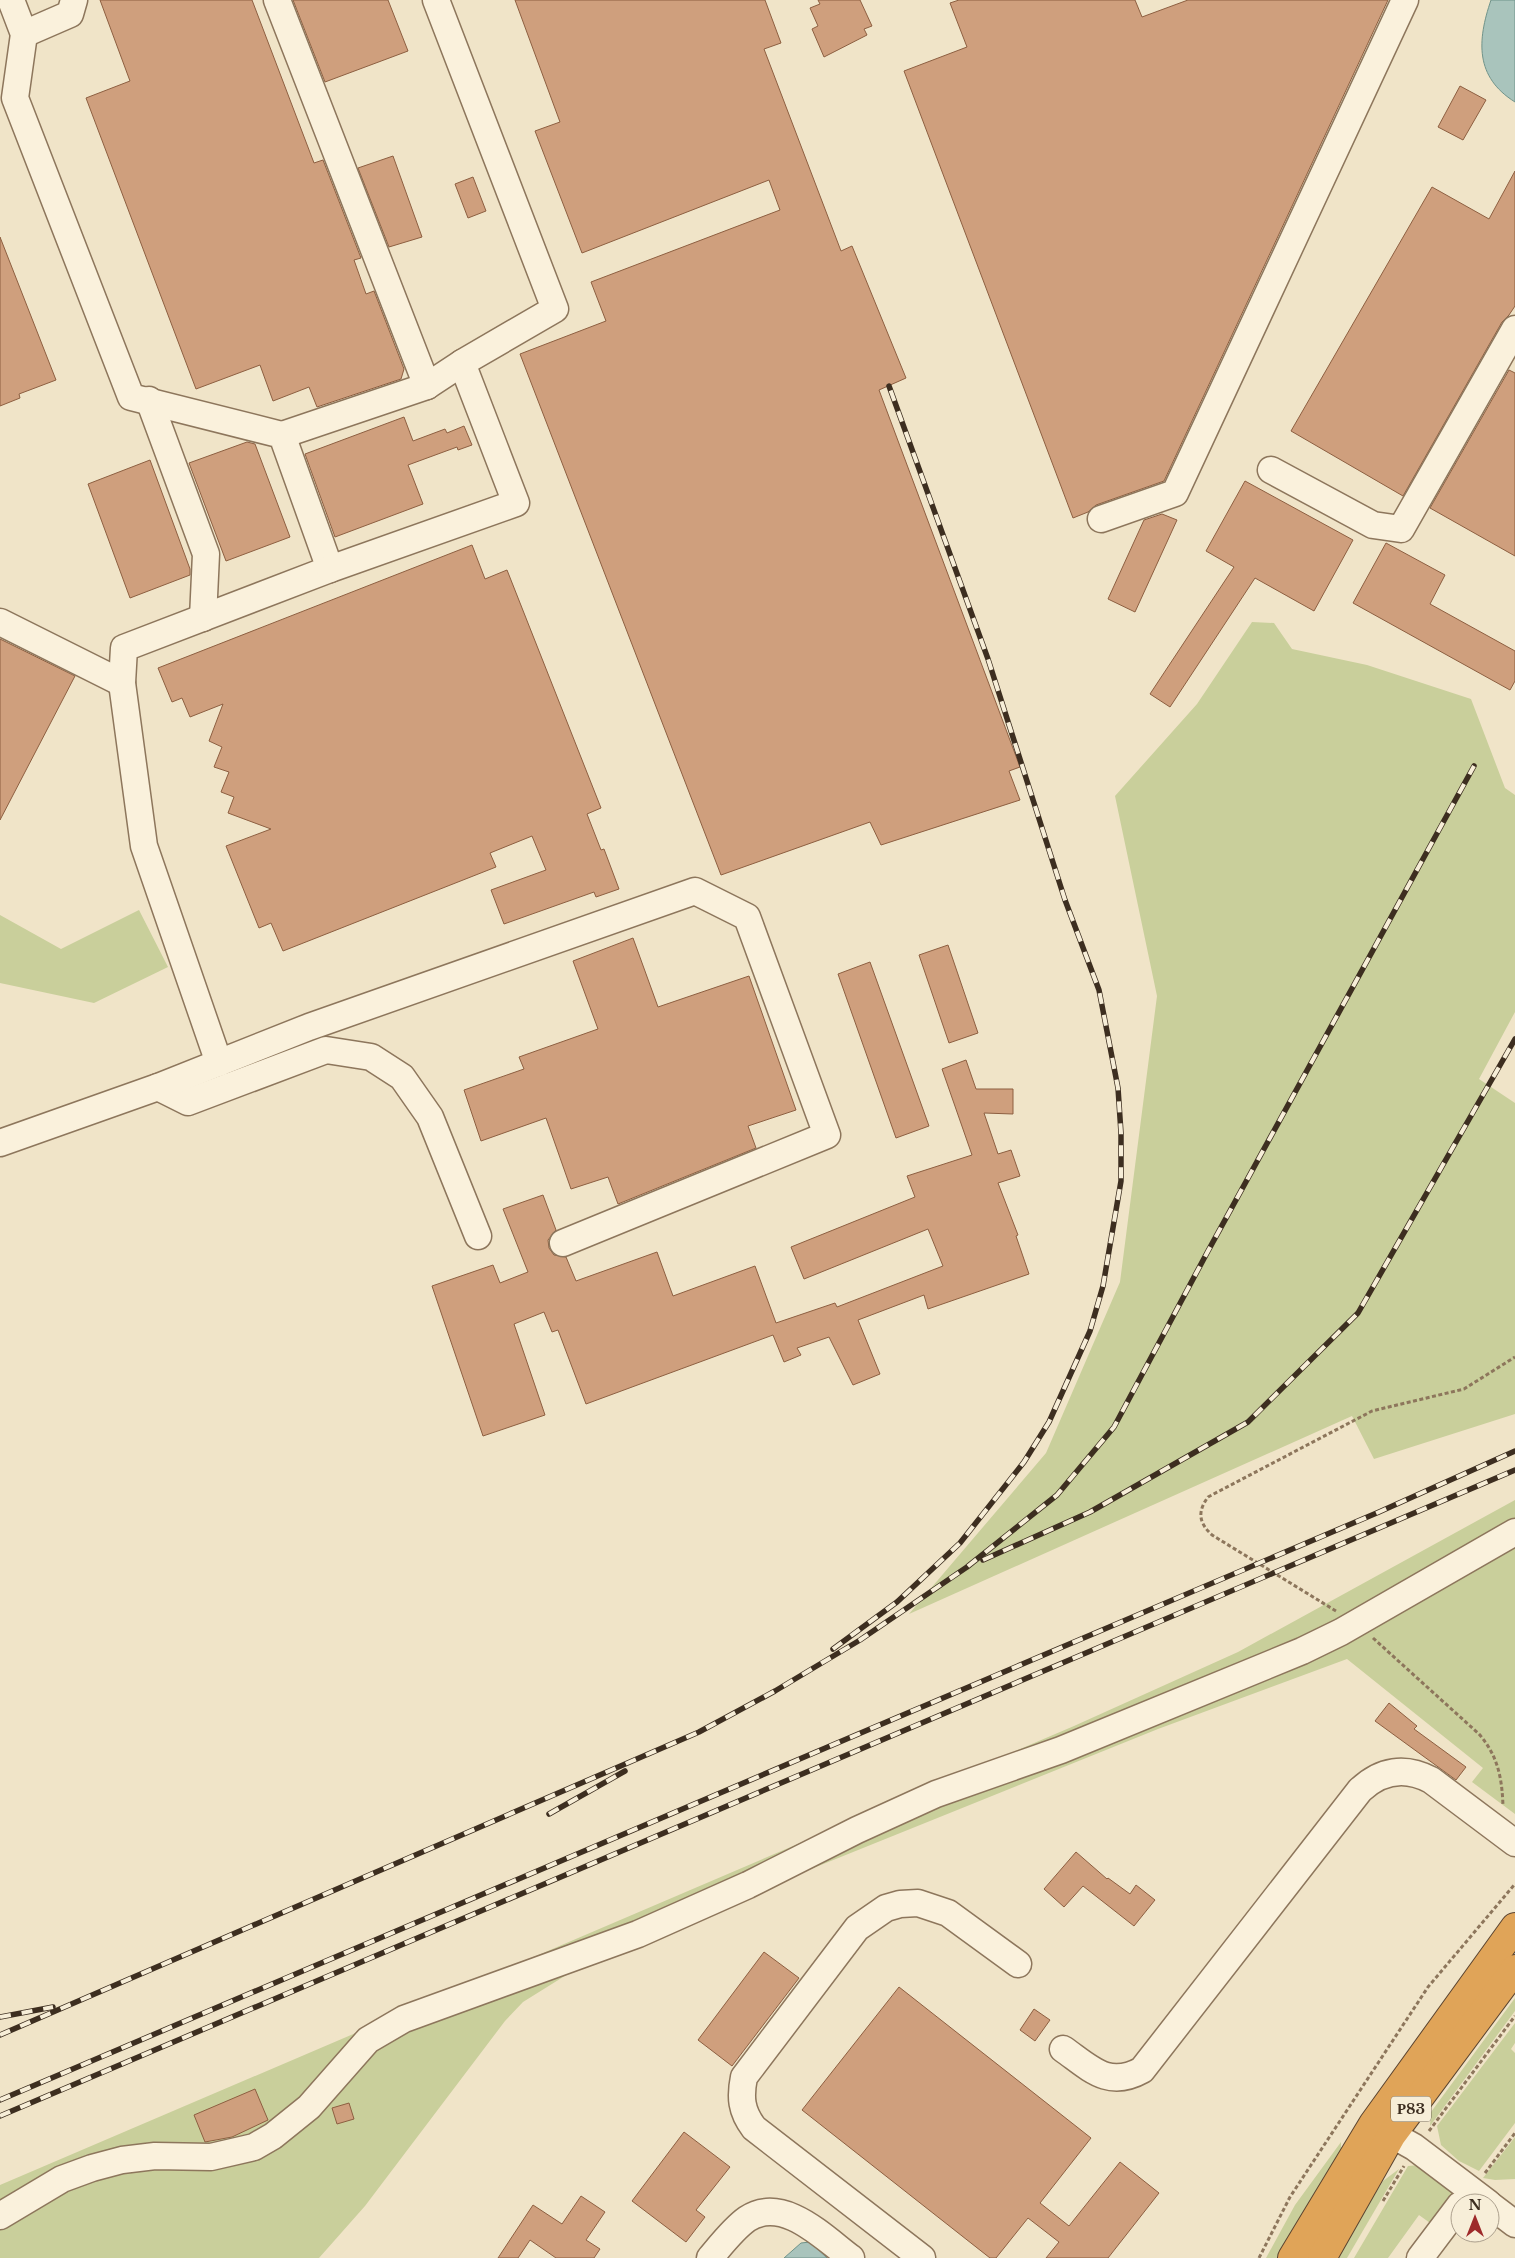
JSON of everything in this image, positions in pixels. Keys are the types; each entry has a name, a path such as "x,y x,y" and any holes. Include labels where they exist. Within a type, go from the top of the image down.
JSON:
{"highway":[{"name":"Р83","path":"1292,2258 1382,2130 1515,1928"},
{"name":"Р83","path":"1322,2258 1382,2130 1515,1969"}],"lane":[{"path":"11,0 24,34 15,98 131,397 282,435 427,386 462,363 555,309 436,0"},
{"path":"24,34 70,14 74,0"},
{"path":"277,0 427,386"},
{"path":"1101,519 1175,493 1405,0"},
{"path":"1271,470 1373,525 1401,529 1515,329"},
{"path":"219,1063 144,846 122,683 124,648 330,569 516,503 462,363"},
{"path":"149,400 206,554 203,618"},
{"path":"282,435 330,569"},
{"path":"0,622 122,683"},
{"path":"0,1144 158,1087 309,1027 694,891 747,917 827,1135 563,1243"},
{"path":"158,1087 188,1102 326,1050 372,1057 402,1076 430,1117 478,1236"},
{"path":"0,2216 62,2179 92,2168 122,2160 155,2156 211,2157 254,2147 273,2136 309,2107 368,2040 404,2019 654,1927 748,1885 936,1794 1061,1750 1327,1640 1515,1532"},
{"path":"1063,2049 1102,2076 1122,2078 1142,2070 1360,1790 1379,1776 1392,1771 1419,1774 1431,1780 1509,1839"},
{"path":"922,2258 754,2128 742,2107 741,2094 744,2077 857,1928 886,1908 909,1904 933,1907 948,1913 1018,1964"},
{"path":"1382,2130 1414,2147 1470,2193"},
{"path":"710,2258 748,2219 770,2212 782,2213 800,2221 851,2258"},
{"path":"1500,2214 1515,2224"},
{"path":"1420,2258 1450,2225"}],"path":[{"path":"1509,1839 1501,1777 1497,1762 1489,1746 1479,1734 1356,1622 1212,1535 1202,1526 1202,1505 1208,1497 1372,1411 1464,1389 1515,1357"},
{"path":"1259,2258 1290,2197 1428,1987 1515,1884"},
{"path":"1434,2125 1434,2134"},
{"path":"1478,2193 1515,2133"}],"green space":[{"path":"1252,622 1274,623 1292,649 1367,665 1471,699 1505,788 1515,795 1515,1012 1479,1079 1515,1103 1515,1414 1374,1459 1352,1416 909,1614 1046,1453 1120,1282 1157,996 1115,796 1197,704"},
{"path":"139,910 168,967 94,1003 0,983 0,915 61,949"},
{"path":"1515,1500 1515,1814 1472,1782 1483,1768 1347,1659 1158,1729 600,1954 523,2002 505,2021 365,2206 319,2258 0,2258 0,2185 1074,1726 1238,1652"},
{"path":"1515,1998 1515,2011 1430,2126 1431,2112"},
{"path":"1515,2023 1515,2043 1511,2049 1515,2053 1515,2123 1479,2171 1459,2161 1441,2145 1437,2126"},
{"path":"1515,2137 1515,2179 1495,2180 1483,2178"},
{"path":"1341,2142 1343,2149 1277,2258 1266,2258 1295,2205"},
{"path":"1419,2165 1463,2193 1450,2193 1450,2210 1437,2228 1419,2215 1388,2258 1354,2258 1408,2166"},
{"path":"1399,2169 1347,2258 1336,2258 1383,2181"}],"water":[{"path":"1491,0 1515,0 1515,102 1492,81 1486,70 1482,44 1483,30"},
{"path":"810,2242 827,2258 784,2258 801,2243"}],"building":[{"path":"100,0 252,0 314,163 323,160 361,258 354,260 366,294 374,291 404,369 401,379 317,407 309,387 273,401 260,365 196,389 86,98 130,81"},
{"path":"293,0 388,0 408,51 325,82"},
{"path":"515,0 765,0 781,43 764,49 841,251 852,246 906,378 879,390 1020,767 1009,771 1020,800 881,845 870,822 721,875 520,354 606,321 591,282 780,210 769,180 582,253 535,131 560,122"},
{"path":"818,0 860,0 872,26 864,29 867,35 824,57 812,29 818,26 810,8 820,4"},
{"path":"959,0 1135,0 1142,17 1188,0 1388,0 1164,481 1096,505 1088,512 1073,518 904,71 967,47 950,3"},
{"path":"1460,86 1486,100 1463,140 1438,127"},
{"path":"393,156 422,237 389,247 358,168"},
{"path":"1515,171 1515,306 1502,322 1403,496 1291,431 1432,187 1489,219"},
{"path":"473,177 486,211 468,218 455,184"},
{"path":"0,237 56,380 19,394 20,398 0,406"},
{"path":"1509,370 1515,373 1515,556 1430,508"},
{"path":"404,417 413,441 445,429 447,433 464,426 472,445 458,450 457,447 408,465 423,504 335,537 305,454"},
{"path":"247,442 255,444 290,537 226,561 189,463"},
{"path":"150,460 190,569 190,575 130,598 88,484"},
{"path":"1245,481 1353,540 1314,611 1255,578 1170,707 1150,694 1234,567 1206,551"},
{"path":"1162,514 1177,520 1135,612 1108,599 1144,520"},
{"path":"1386,543 1445,575 1430,604 1515,651 1515,681 1510,690 1353,603"},
{"path":"472,545 485,579 507,570 601,808 587,814 601,850 604,849 619,889 596,897 594,892 504,924 491,890 546,870 532,836 490,853 496,867 283,951 271,923 259,928 226,846 271,829 228,813 234,797 221,792 229,772 214,767 222,747 209,741 223,704 190,717 182,698 172,702 158,668"},
{"path":"0,639 75,676 0,820"},
{"path":"633,938 658,1007 749,976 796,1110 748,1126 756,1148 618,1204 608,1177 571,1189 546,1118 481,1141 464,1090 524,1069 519,1057 598,1029 573,961"},
{"path":"948,945 978,1033 949,1043 919,955"},
{"path":"870,962 929,1126 896,1138 838,974"},
{"path":"966,1060 976,1089 1013,1089 1013,1114 984,1113 998,1154 1011,1150 1020,1176 998,1183 1018,1235 1016,1236 1029,1274 928,1309 924,1295 858,1320 880,1374 853,1385 829,1337 797,1348 801,1355 784,1362 773,1335 586,1404 558,1330 552,1332 544,1312 514,1324 545,1415 483,1436 432,1286 493,1265 500,1283 528,1272 503,1209 543,1195 556,1230 548,1240 549,1248 554,1255 566,1257 576,1281 657,1252 673,1296 755,1266 776,1323 835,1303 837,1307 943,1266 928,1229 804,1279 791,1247 915,1197 907,1176 972,1155 942,1069"},
{"path":"1389,1703 1417,1726 1414,1729 1466,1767 1456,1780 1375,1721"},
{"path":"1076,1852 1107,1879 1130,1894 1136,1885 1155,1900 1134,1926 1083,1886 1064,1907 1044,1889"},
{"path":"764,1952 799,1978 732,2066 698,2040"},
{"path":"899,1987 1091,2138 1040,2203 1069,2226 1120,2162 1159,2193 1108,2258 1046,2258 1059,2242 1028,2218 996,2258 990,2258 802,2110"},
{"path":"1034,2009 1050,2020 1035,2041 1020,2030"},
{"path":"255,2089 268,2120 232,2137 205,2142 194,2115"},
{"path":"349,2103 354,2119 337,2124 332,2108"},
{"path":"684,2132 730,2167 696,2210 705,2217 686,2242 632,2201"},
{"path":"581,2196 605,2212 586,2240 600,2249 594,2258 556,2258 530,2240 518,2258 498,2258 533,2205 562,2224"}],"railway":[{"path":"833,1649 897,1602 960,1543 1024,1462 1049,1422 1090,1331 1103,1286 1121,1181 1121,1133 1118,1088 1099,990 1065,900 988,659 889,386"},
{"path":"0,2035 699,1732 775,1691 860,1640 967,1567 1057,1495 1114,1427 1208,1251 1474,766"},
{"path":"983,1560 1090,1512 1248,1422 1358,1313 1515,1039"},
{"path":"0,2100 1379,1512 1515,1451"},
{"path":"0,2116 1515,1470"},
{"path":"549,1814 625,1771"},
{"path":"0,2017 53,2007"}]}
